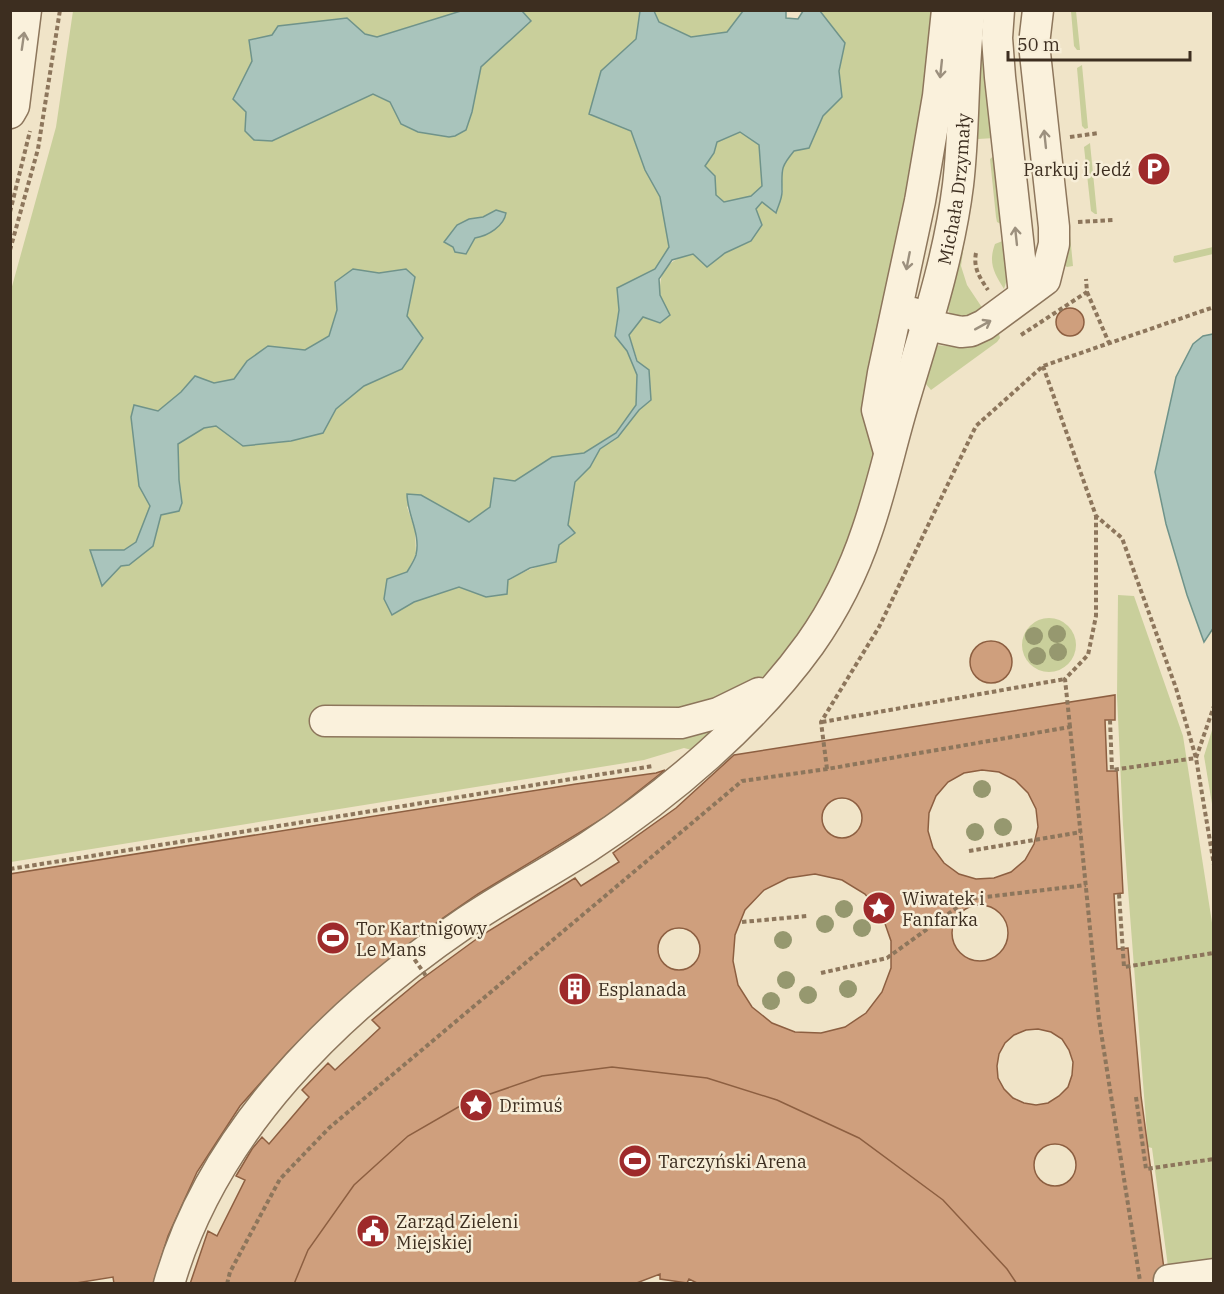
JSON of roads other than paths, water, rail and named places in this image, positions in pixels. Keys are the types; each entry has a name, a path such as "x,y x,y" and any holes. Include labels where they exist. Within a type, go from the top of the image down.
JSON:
{"street":[{"path":"10,113 14,105 26,10"},
{"name":"Michała Drzymały","path":"889,452 878,410 883,374 938,96 947,10"},
{"name":"Michała Drzymały","path":"170,1284 183,1240 200,1201 219,1167 243,1130 315,1047 358,1006 427,950 476,916 614,830 682,777 760,704 810,644 836,603 867,533 944,260 958,189 965,47 970,10"},
{"path":"999,10 997,38 1000,77 1024,294"},
{"path":"900,297 916,317 927,325 951,331 971,331 984,325 1046,280 1054,244 1034,44 1038,10"},
{"path":"325,721 681,723 718,713 780,681"},
{"path":"1155,1282 1214,1274"}],"water":[{"path":"464,10 522,11 531,21 481,67 466,130 449,137 418,132 401,124 390,102 373,94 272,141 254,140 245,131 246,112 233,99 252,61 249,40 272,35 278,26 347,18 365,34 377,37"},
{"path":"640,11 654,11 659,22 691,37 727,32 743,11 786,11 786,18 798,19 803,11 820,11 845,43 839,71 842,97 823,116 809,148 794,151 786,161 782,173 782,196 776,213 762,202 756,209 762,225 751,241 725,253 707,267 693,254 672,260 659,279 660,295 670,315 660,323 643,317 629,335 637,361 649,370 651,400 639,410 618,437 600,449 590,467 575,482 568,525 575,533 559,545 556,562 530,568 508,580 507,594 486,597 459,587 414,602 392,615 384,599 387,579 407,572 415,557 417,547 407,494 421,495 469,522 490,507 494,478 515,481 552,457 584,453 616,433 636,405 637,375 627,351 615,336 619,310 617,288 655,269 669,247 660,197 645,170 631,131 589,114 601,71 636,39","holes":["740,132 759,145 762,186 751,196 724,202 716,195 715,176 705,166 714,153 717,142"]},
{"path":"496,210 506,213 505,218 490,233 475,238 466,254 455,252 453,247 444,242 457,225 469,219 483,217"},
{"path":"353,269 379,273 406,269 415,277 407,316 423,338 402,369 364,386 336,409 323,433 291,441 243,446 216,426 204,428 178,444 182,503 179,511 161,515 153,546 129,565 121,566 102,586 90,550 124,550 136,542 150,506 139,486 131,417 134,405 158,411 181,392 195,376 214,383 234,379 247,361 268,346 305,350 329,336 337,310 335,282"},
{"path":"1213,334 1214,627 1204,642 1166,524 1155,472 1176,377 1193,344 1203,336"}],"place":[{"name":"Parkuj i Jedź","path":"1154,169"},
{"name":"Wiwatek i Fanfarka","path":"879,908"},
{"name":"Tor Kartnigowy Le Mans","path":"333,938"},
{"name":"Esplanada","path":"575,989"},
{"name":"Drimuś","path":"476,1105"},
{"name":"Tarczyński Arena","path":"635,1161"},
{"name":"Zarząd Zieleni Miejskiej","path":"373,1231"}]}
